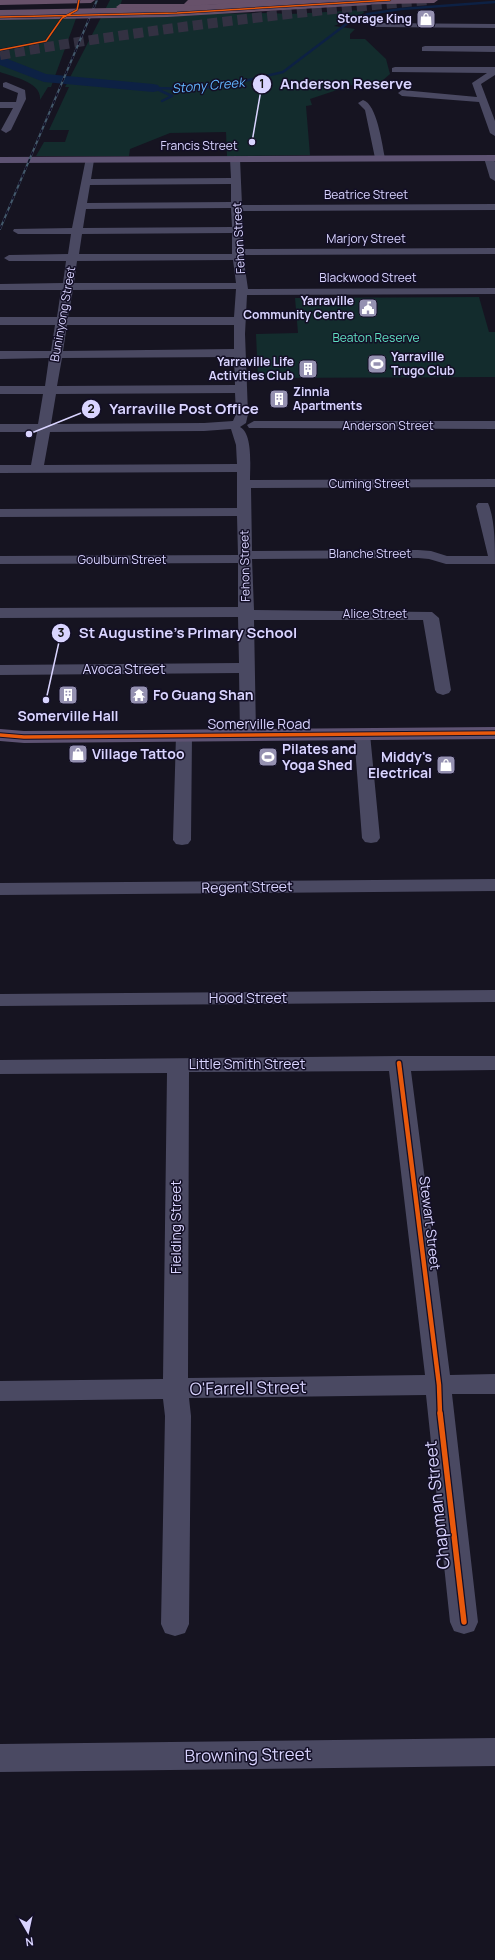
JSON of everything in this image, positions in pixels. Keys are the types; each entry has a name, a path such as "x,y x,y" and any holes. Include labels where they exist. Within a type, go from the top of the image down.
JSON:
{"highway":[{"path":"0,6 91,0"},
{"path":"119,4 171,0"},
{"path":"119,4 289,0"},
{"path":"0,15 162,12 369,0"},
{"path":"0,2 17,4 119,4 434,0"},
{"path":"17,4 101,1"}],"main road":[{"name":"Francis Street","path":"0,160 492,158"},
{"name":"Somerville Road","path":"0,740 24,737 495,733"},
{"name":"Somerville Road","path":"0,734 24,737"}],"street":[{"path":"377,25 495,26"},
{"path":"425,49 492,60"},
{"path":"395,70 492,60"},
{"path":"492,60 492,73 476,82 495,133"},
{"path":"3,85 17,82"},
{"path":"3,85 22,92 19,105 6,130"},
{"path":"402,93 482,100"},
{"path":"363,103 369,109 380,158"},
{"path":"0,104 19,105"},
{"path":"492,158 495,178"},
{"name":"Fehon Street","path":"235,159 238,255 242,289 240,353 244,425 243,468 248,734"},
{"name":"Buninyong Street","path":"37,468 89,160"},
{"path":"86,182 236,181"},
{"name":"Beatrice Street","path":"81,206 495,207"},
{"path":"18,231 237,230"},
{"name":"Marjory Street","path":"9,258 495,251"},
{"name":"Blackwood Street","path":"0,287 67,286 495,291"},
{"path":"0,322 240,321"},
{"path":"0,355 240,353"},
{"path":"0,390 241,389"},
{"name":"Anderson Street","path":"0,428 204,427 244,425 495,425"},
{"path":"0,469 243,468"},
{"name":"Cuming Street","path":"244,484 495,483"},
{"path":"483,506 495,556"},
{"path":"0,513 244,512"},
{"name":"Blanche Street","path":"245,557 418,554 432,555 446,560 495,560"},
{"name":"Goulburn Street","path":"0,560 245,557"},
{"name":"Alice Street","path":"0,613 427,615 431,618 443,690"},
{"name":"Avoca Street","path":"0,670 247,668"},
{"path":"362,734 371,838"},
{"path":"182,840 184,735"},
{"name":"Regent Street","path":"0,889 495,885"},
{"name":"Hood Street","path":"0,1000 495,996"},
{"name":"Little Smith Street","path":"0,1067 178,1064 495,1062"},
{"name":"Stewart Street","path":"399,1063 439,1385"},
{"name":"Fielding Street","path":"175,1624 178,1416 175,1390 178,1064"},
{"name":"O'Farrell Street","path":"0,1391 175,1390 495,1384"},
{"name":"Chapman Street","path":"439,1385 439,1405 464,1622"},
{"name":"Browning Street","path":"0,1758 495,1752"}],"green space":[{"path":"110,0 122,0 119,9 202,14 290,14 363,10 364,13 334,26 355,29 350,34 350,39 365,39 386,59 390,74 382,81 358,83 310,99 312,105 306,106 310,155 227,156 226,132 170,133 130,149 129,156 36,156 44,142 65,142 69,130 49,130 69,87 65,87"},
{"path":"0,13 78,13 51,87 48,87 40,100 39,94 32,85 19,78 0,72"},
{"name":"Beaton Reserve","path":"479,297 489,332 495,332 495,377 258,378 256,334 298,333 295,298"}],"water":[{"path":"0,56 35,73 59,78 57,82 14,70 0,64"}],"waterway":[{"name":"Stony Creek","path":"153,88 188,89 223,86 283,72 349,22 368,14 401,9 495,2"},
{"name":"Stony Creek","path":"0,60 44,78 153,88"},
{"path":"159,90 172,96 162,101"}],"tunnel":[{"path":"0,55 213,23 428,0"}],"railway":[{"path":"0,229 97,0"}],"cycle path":[{"path":"0,50 46,41 62,18 77,10 79,0"},
{"path":"0,17 177,13 390,0"},
{"path":"0,735 24,737 495,733"},
{"path":"399,1063 439,1385 439,1405 464,1622"}],"place":[{"name":"Storage King","path":"426,19"},
{"name":"Anderson Reserve","path":"252,142"},
{"name":"Yarraville Community Centre","path":"368,308"},
{"name":"Yarraville Trugo Club","path":"377,364"},
{"name":"Yarraville Life Activities Club","path":"308,369"},
{"name":"Zinnia Apartments","path":"279,399"},
{"name":"Yarraville Post Office","path":"29,434"},
{"name":"Somerville Hall","path":"68,695"},
{"name":"Fo Guang Shan","path":"139,695"},
{"name":"St Augustine's Primary School","path":"46,700"},
{"name":"Village Tattoo","path":"78,754"},
{"name":"Pilates and Yoga Shed","path":"268,757"},
{"name":"Middy's Electrical","path":"446,765"}]}
